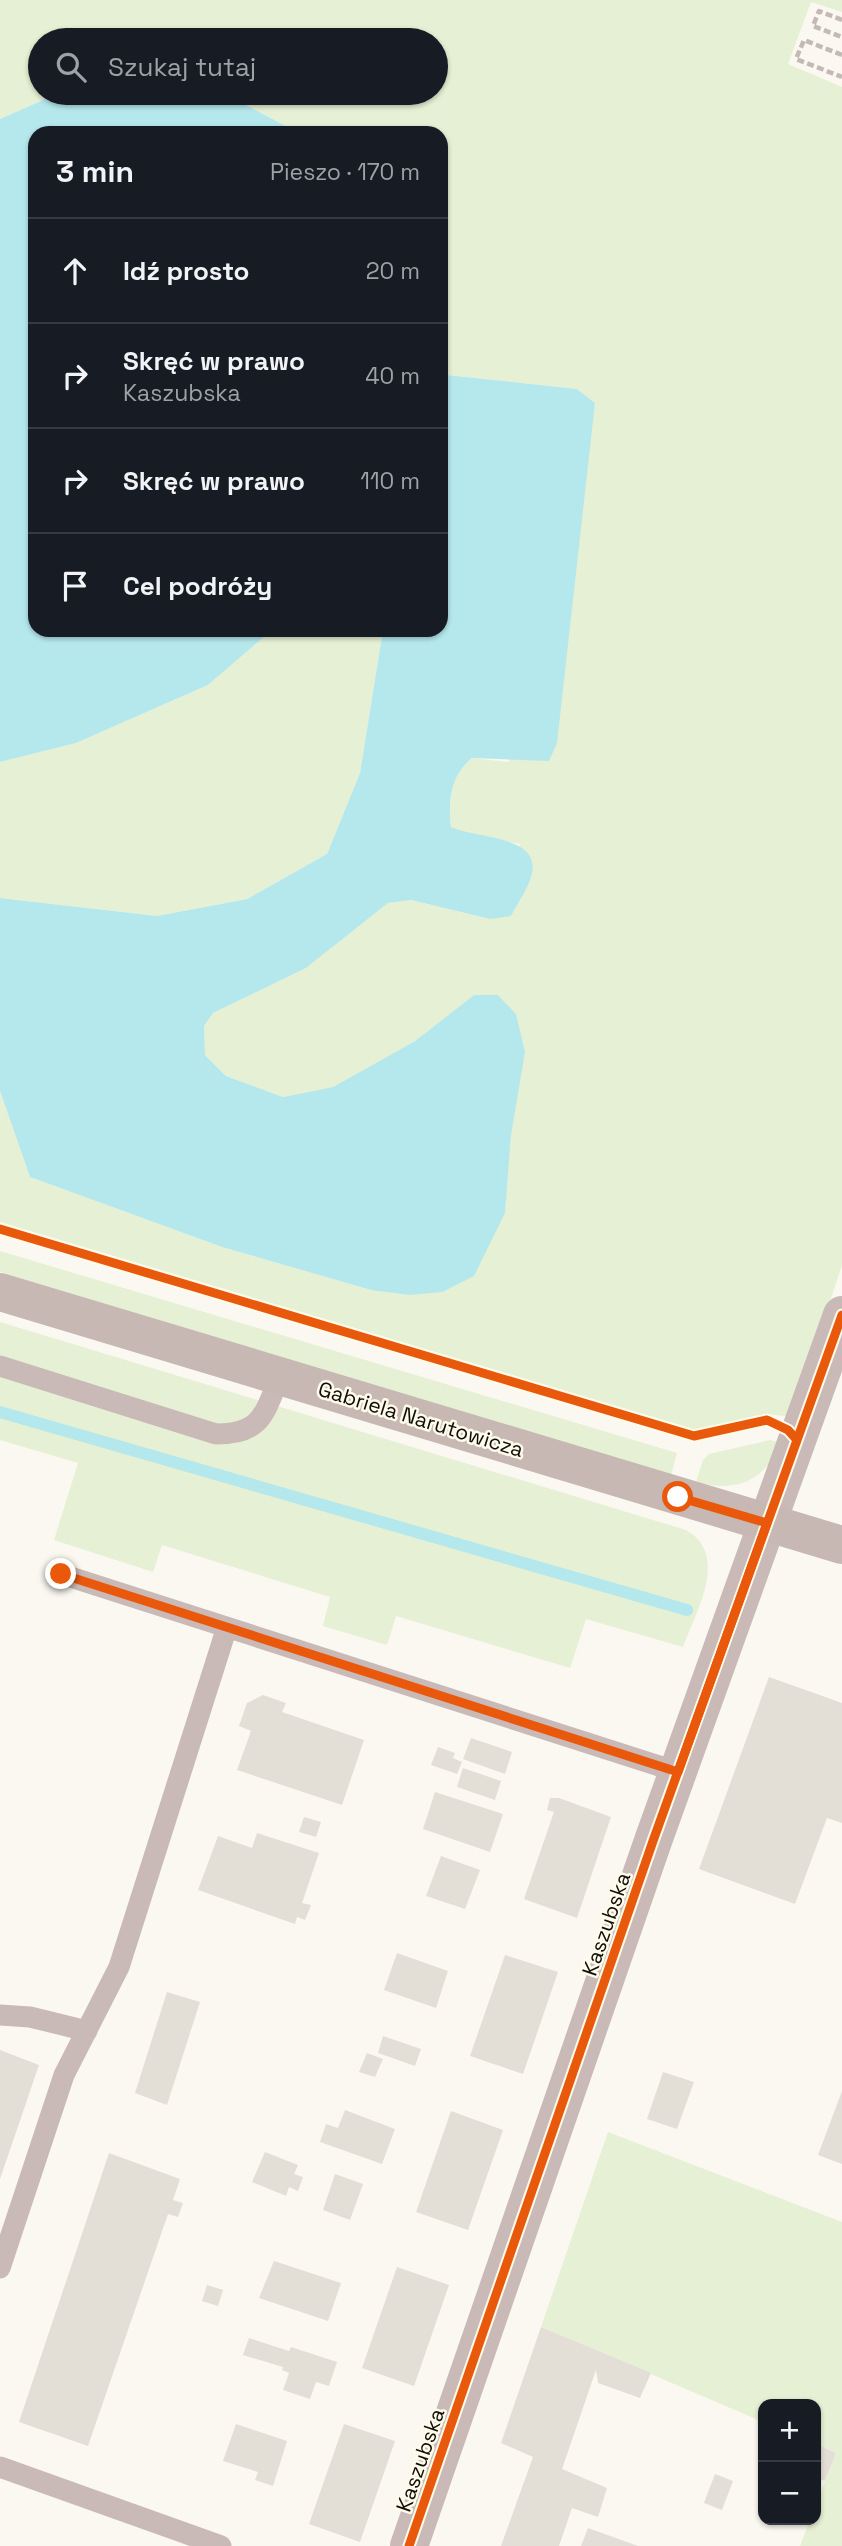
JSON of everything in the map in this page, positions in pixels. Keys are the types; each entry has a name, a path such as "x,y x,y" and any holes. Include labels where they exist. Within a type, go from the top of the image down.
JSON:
{"main road":[{"name":"Gabriela Narutowicza","path":"0,1292 842,1545"}],"street":[{"name":"Kaszubska","path":"409,2546 678,1772 842,1315"}],"lane":[{"path":"0,1366 216,1434 248,1430 261,1421 280,1376"},
{"path":"61,1574 678,1772"},
{"path":"0,2268 64,2075 119,1966 227,1627"},
{"path":"0,2015 30,2017 86,2031"},
{"path":"0,2467 221,2546"}],"path":[{"path":"842,20 819,11 813,26 842,37"},
{"path":"842,55 804,40 796,59 842,77"}],"green space":[{"path":"0,0 842,0 842,12 811,2 788,64 842,87 842,1265 792,1417 767,1414 696,1430 0,1222 0,1091 30,1177 222,1247 371,1290 505,1213 516,1014 498,995 474,995 415,1041 333,1087 283,1097 226,1076 205,1055 204,1026 213,1013 306,968 388,903 411,900 490,919 520,844 465,834 451,827 452,789 459,773 472,758 509,762 595,403 577,389 448,375 448,126 286,126 246,105 448,105 448,28 28,28 28,105 32,105 0,119"},
{"path":"264,637 382,637 360,773 327,854 247,899 157,916 0,898 0,762 76,743 208,685"},
{"path":"0,1251 677,1453 671,1475 0,1272"},
{"path":"0,1322 686,1530 699,1541 706,1554 708,1569 701,1601 683,1647 586,1619 570,1668 396,1616 387,1645 323,1626 330,1597 162,1545 153,1572 54,1540 78,1463 0,1440"},
{"path":"770,1440 783,1443 767,1467 748,1481 725,1486 696,1482 703,1460 709,1454"},
{"path":"608,2132 842,2222 842,2546 800,2546 808,2525 821,2525 821,2492 836,2453 821,2446 821,2399 758,2399 758,2420 541,2327"}],"water":[{"path":"32,105 246,105 286,126 28,126 28,637 264,637 208,685 76,743 0,762 0,119"},
{"path":"448,375 577,389 595,403 557,743 549,761 472,758 459,773 452,790 451,827 506,841 528,853 532,863 531,877 511,916 490,919 411,900 388,903 306,968 213,1013 204,1026 205,1055 226,1076 283,1097 333,1087 415,1041 474,995 498,995 516,1014 525,1052 511,1135 505,1213 474,1276 442,1292 410,1295 371,1290 222,1247 30,1177 0,1091 0,898 157,916 247,899 327,854 360,773 382,637 448,637"}],"building":[{"path":"769,1677 842,1703 842,1823 827,1818 795,1904 699,1869"},
{"path":"263,1695 286,1703 282,1712 364,1740 342,1805 237,1770 251,1731 239,1726 247,1703"},
{"path":"471,1738 512,1752 505,1774 463,1759"},
{"path":"438,1747 455,1753 453,1758 462,1762 457,1774 431,1765"},
{"path":"463,1768 501,1781 495,1800 457,1787"},
{"path":"435,1792 503,1814 490,1852 423,1829"},
{"path":"550,1798 559,1798 611,1817 577,1918 524,1899 554,1812 547,1810"},
{"path":"304,1817 321,1822 316,1837 299,1832"},
{"path":"257,1833 319,1853 302,1903 311,1905 305,1920 297,1917 295,1924 198,1890 218,1836 252,1848"},
{"path":"441,1856 480,1870 465,1909 426,1896"},
{"path":"397,1953 448,1971 436,2008 384,1990"},
{"path":"505,1955 558,1972 523,2074 470,2056"},
{"path":"167,1992 200,2002 167,2105 135,2093"},
{"path":"383,2036 421,2049 415,2066 378,2053"},
{"path":"0,2050 39,2065 0,2179"},
{"path":"367,2053 383,2059 375,2077 359,2072"},
{"path":"663,2072 694,2082 677,2129 647,2119"},
{"path":"842,2091 842,2164 818,2155"},
{"path":"345,2110 395,2129 382,2164 320,2142 326,2124 338,2128"},
{"path":"451,2111 503,2130 468,2230 416,2212"},
{"path":"265,2152 298,2165 294,2174 303,2177 298,2191 289,2187 286,2196 252,2182"},
{"path":"109,2153 180,2179 173,2200 183,2203 178,2217 168,2214 88,2446 19,2422"},
{"path":"335,2174 363,2184 350,2220 323,2210"},
{"path":"274,2261 341,2283 328,2321 259,2298"},
{"path":"397,2267 449,2285 414,2386 362,2368"},
{"path":"207,2285 223,2290 218,2306 202,2301"},
{"path":"541,2327 651,2373 640,2398 598,2383 596,2370 562,2469 607,2488 598,2517 572,2508 559,2546 501,2546 533,2457 501,2443"},
{"path":"249,2338 289,2351 291,2347 337,2362 329,2386 316,2382 310,2399 283,2390 289,2373 282,2370 283,2367 243,2355"},
{"path":"236,2424 287,2441 273,2486 255,2480 258,2472 223,2461"},
{"path":"344,2424 395,2441 360,2542 309,2524"},
{"path":"821,2446 836,2453 825,2481 821,2479"},
{"path":"715,2474 733,2481 722,2510 704,2503"},
{"path":"588,2528 638,2546 581,2546"}],"waterway":[{"path":"0,1412 687,1610"}],"cycle path":[{"path":"0,1229 694,1436 767,1420 788,1430 797,1440"},
{"path":"409,2546 653,1841 842,1315"}],"route":[{"path":"61,1574 678,1772 767,1523 678,1497"}]}
